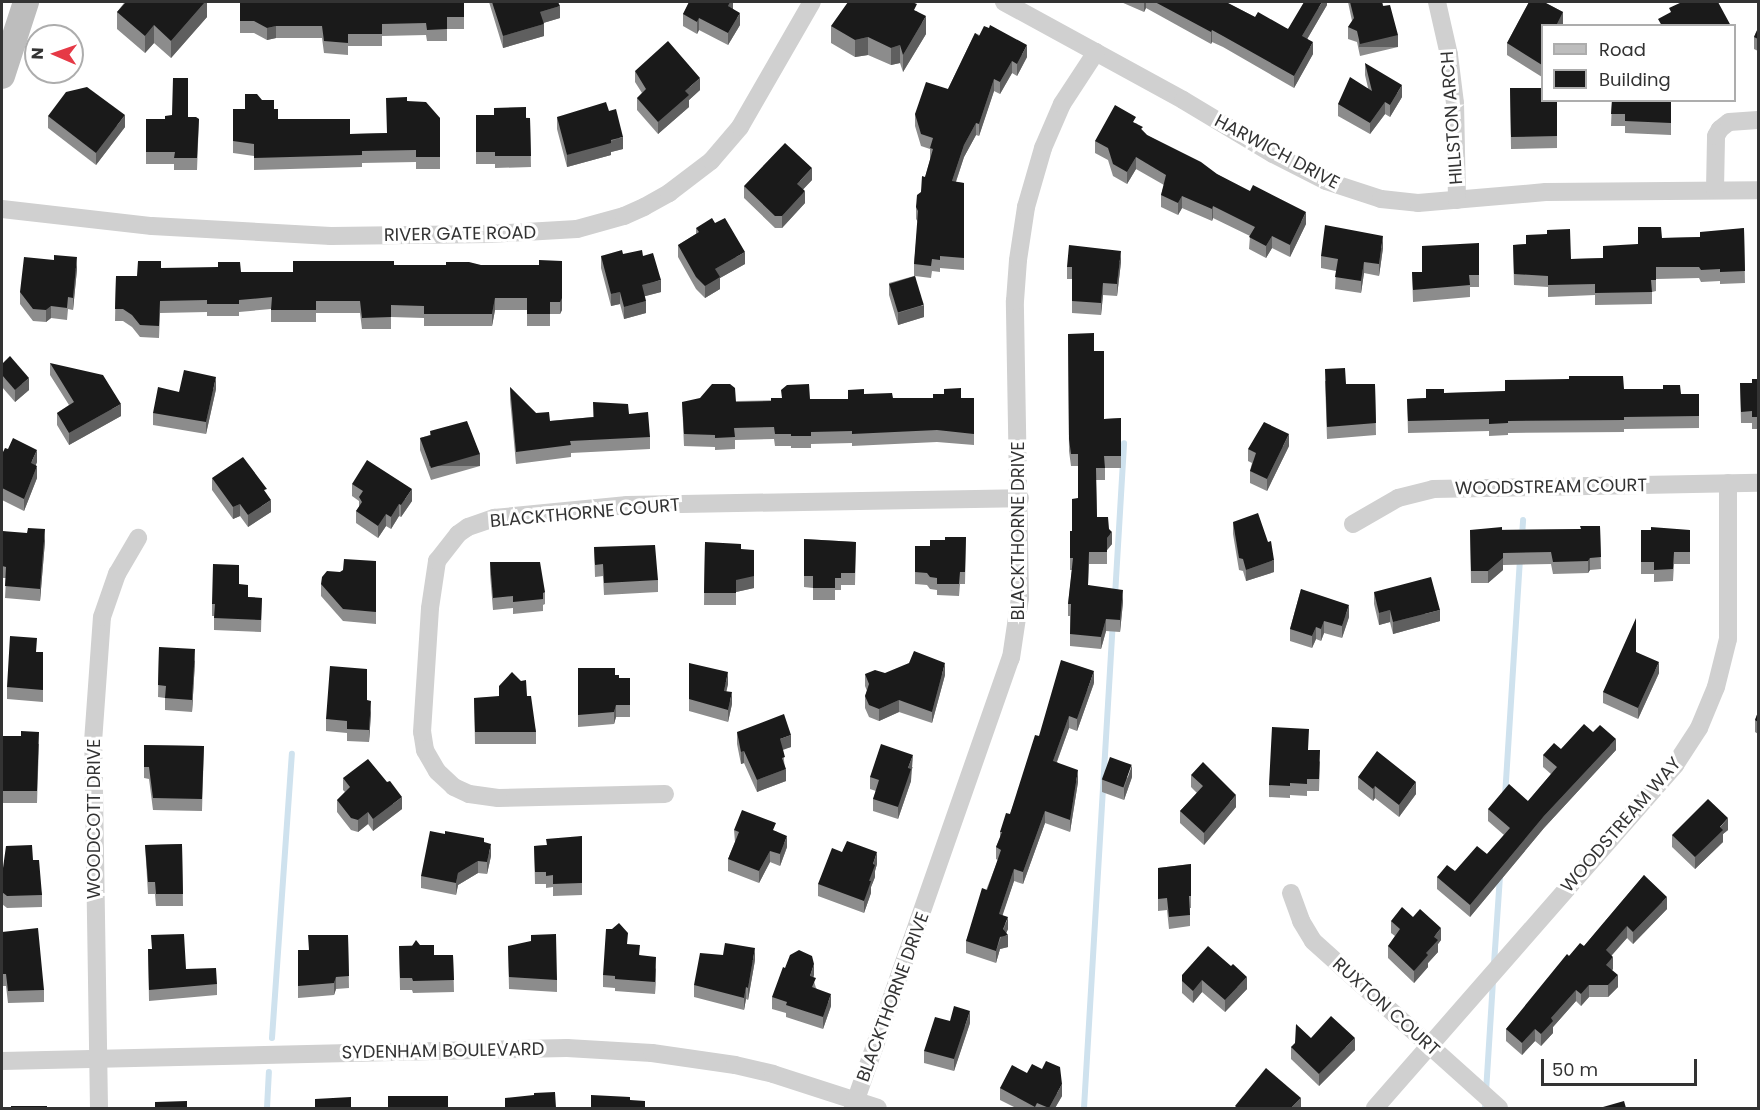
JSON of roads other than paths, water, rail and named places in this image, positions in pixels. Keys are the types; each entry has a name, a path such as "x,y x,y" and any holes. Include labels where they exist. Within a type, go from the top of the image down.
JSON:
{"main road":[{"path":"2,76 26,2"}],"street":[{"name":"RIVER GATE ROAD","path":"2,209 152,226 331,236 490,234 578,229 624,216 644,207 669,194 711,161 740,127 812,2"},
{"name":"HARWICH DRIVE","path":"1004,2 1326,181 1396,202 1457,200 1546,192 1758,190"},
{"name":"HILLSTON ARCH","path":"1437,2 1449,55 1455,103 1457,200"},
{"name":"BLACKTHORNE DRIVE","path":"854,1105 1011,658 1020,598 1015,302 1018,260 1026,207 1043,148 1062,104 1096,52"},
{"path":"1715,190 1716,136 1720,129 1729,122 1758,120"},
{"name":"WOODSTREAM WAY","path":"1375,1108 1675,765 1699,728 1719,678 1728,639 1728,483"},
{"name":"WOODSTREAM COURT","path":"1353,524 1398,498 1433,489 1758,483"},
{"name":"BLACKTHORNE COURT","path":"665,794 498,798 469,794 454,787 437,771 425,750 422,732 430,608 438,561 458,534 468,527 494,518 627,505 1020,498"},
{"name":"WOODCOTT DRIVE","path":"99,1108 92,801 93,742 105,602 138,538"},
{"name":"RUXTON COURT","path":"1291,894 1301,921 1313,941 1498,1108"},
{"name":"SYDENHAM BOULEVARD","path":"2,1061 567,1048 652,1053 735,1065 773,1074 854,1105 878,1108"}],"waterway":[{"path":"1115,596 1124,443"},
{"path":"1522,536 1523,520"},
{"path":"1505,797 1520,558"},
{"path":"1084,1108 1113,624"},
{"path":"272,1038 292,754"},
{"path":"1494,964 1500,876"},
{"path":"1485,1108 1493,980"},
{"path":"267,1108 269,1072"}]}
